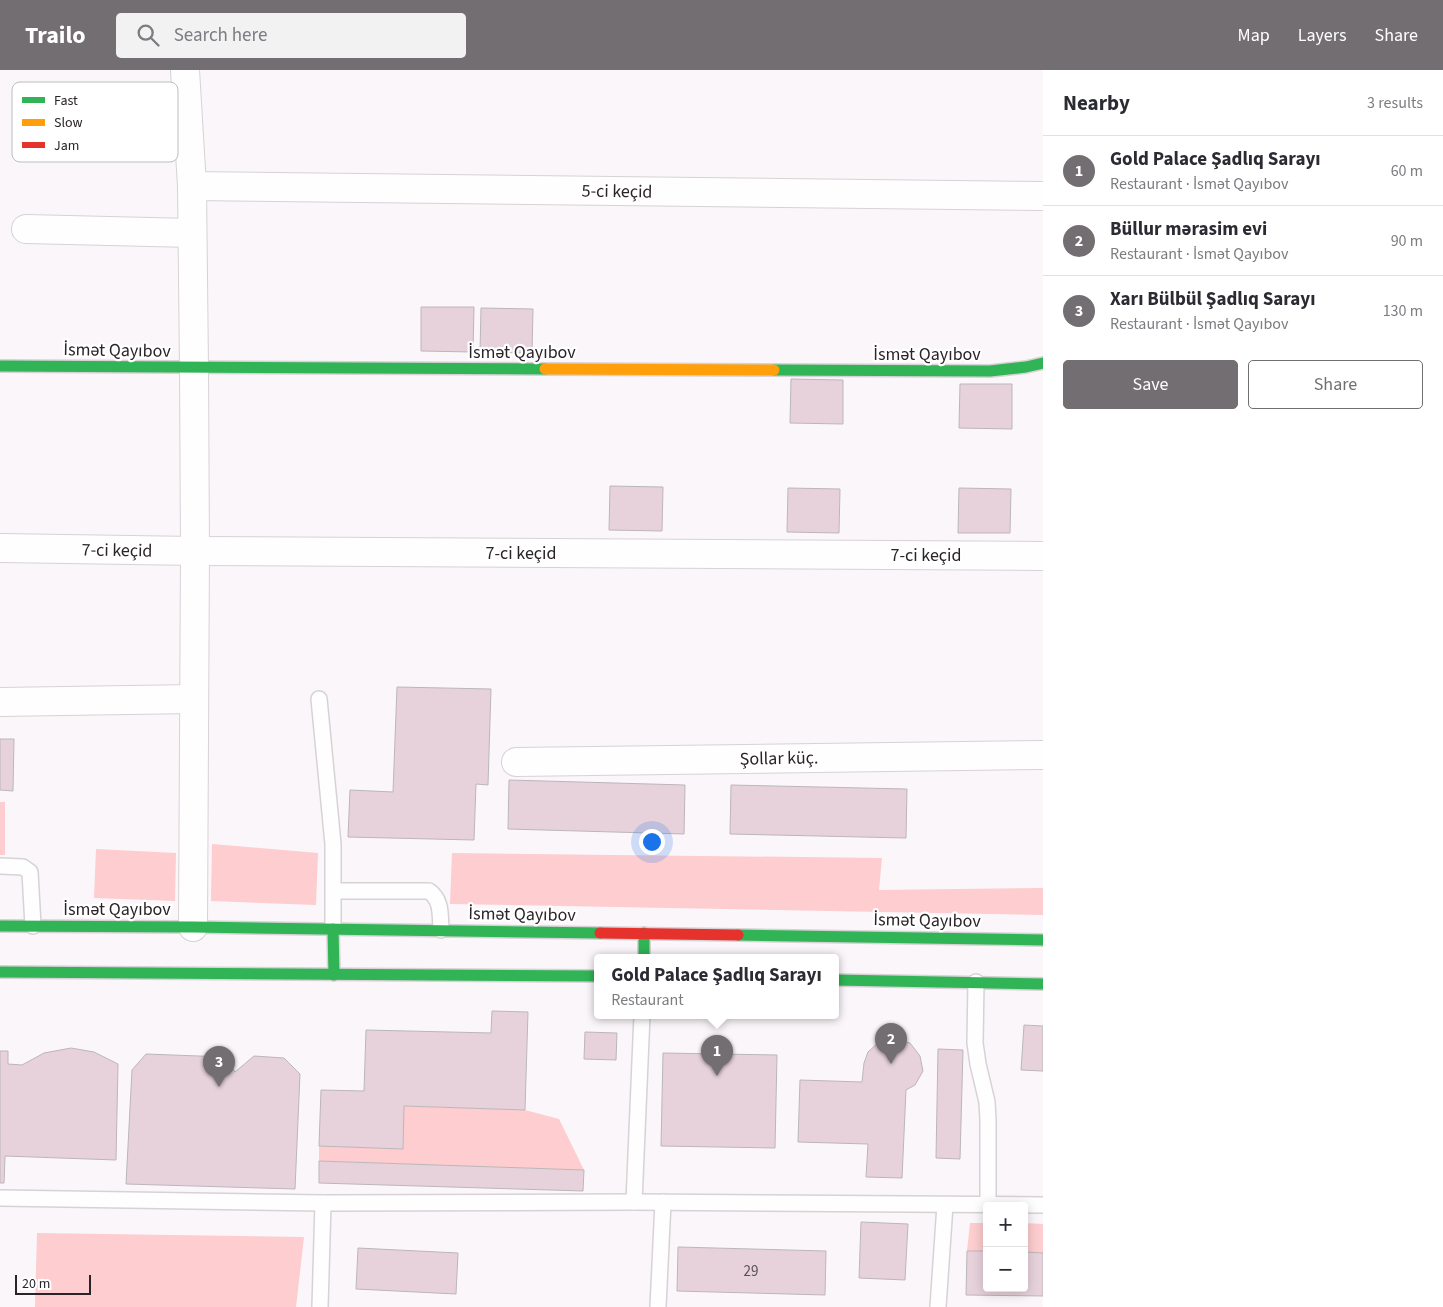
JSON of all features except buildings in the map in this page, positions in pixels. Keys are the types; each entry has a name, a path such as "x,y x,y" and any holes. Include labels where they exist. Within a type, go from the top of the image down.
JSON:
{"street":[{"path":"185,70 192,186 194,368 193,926"},
{"name":"5-ci keçid","path":"192,186 1043,196"},
{"path":"26,229 192,233"},
{"name":"İsmət Qayıbov","path":"0,366 990,371 1043,363"},
{"name":"7-ci keçid","path":"0,548 194,551 1043,556"},
{"path":"0,702 194,699"},
{"name":"Şollar küç.","path":"516,762 1043,755"},
{"name":"İsmət Qayıbov","path":"0,926 193,926 334,930 441,930 1043,940"},
{"path":"334,930 334,975"},
{"path":"644,933 644,954"},
{"path":"0,972 594,976"},
{"path":"839,980 1043,984"}],"lane":[{"path":"318,699 331,813 334,930"},
{"path":"0,866 23,867 30,872 33,926"},
{"path":"334,891 429,891 435,895 439,903 441,930"},
{"path":"976,982 975,1043 987,1102 988,1120 988,1202"},
{"path":"634,1202 642,1019"},
{"path":"0,1198 323,1203 663,1202 983,1204"},
{"path":"658,1307 663,1202"},
{"path":"320,1307 323,1203"},
{"path":"938,1307 946,1205"},
{"path":"1028,1205 1043,1205"}],"shaded area":[{"path":"0,802 5,802 5,855 0,855"},
{"path":"212,844 318,853 316,905 211,901"},
{"path":"96,849 176,853 175,901 94,898"},
{"path":"452,853 882,858 879,890 1043,888 1043,915 450,904"},
{"path":"404,1106 525,1110 559,1119 584,1170 319,1161 319,1146 403,1149"},
{"path":"970,1223 983,1223 983,1251 967,1251"},
{"path":"1028,1223 1043,1224 1043,1253 1028,1252"},
{"path":"37,1233 304,1237 296,1307 35,1307"}],"traffic: fast":[{"path":"774,370 990,371 1043,363"},
{"path":"0,366 545,369"},
{"path":"0,926 600,933"},
{"path":"333,929 334,975"},
{"path":"644,933 644,954"},
{"path":"738,935 1043,940"},
{"path":"0,972 594,976"},
{"path":"839,980 1043,984"}],"traffic: slow":[{"path":"545,369 774,370"}],"traffic: jam":[{"path":"600,933 738,935"}],"place":[{"name":"Büllur mərasim evi","path":"891,1064"},
{"name":"Gold Palace Şadlıq Sarayı","path":"717,1076"},
{"name":"Xarı Bülbül Şadlıq Sarayı","path":"219,1087"}]}
